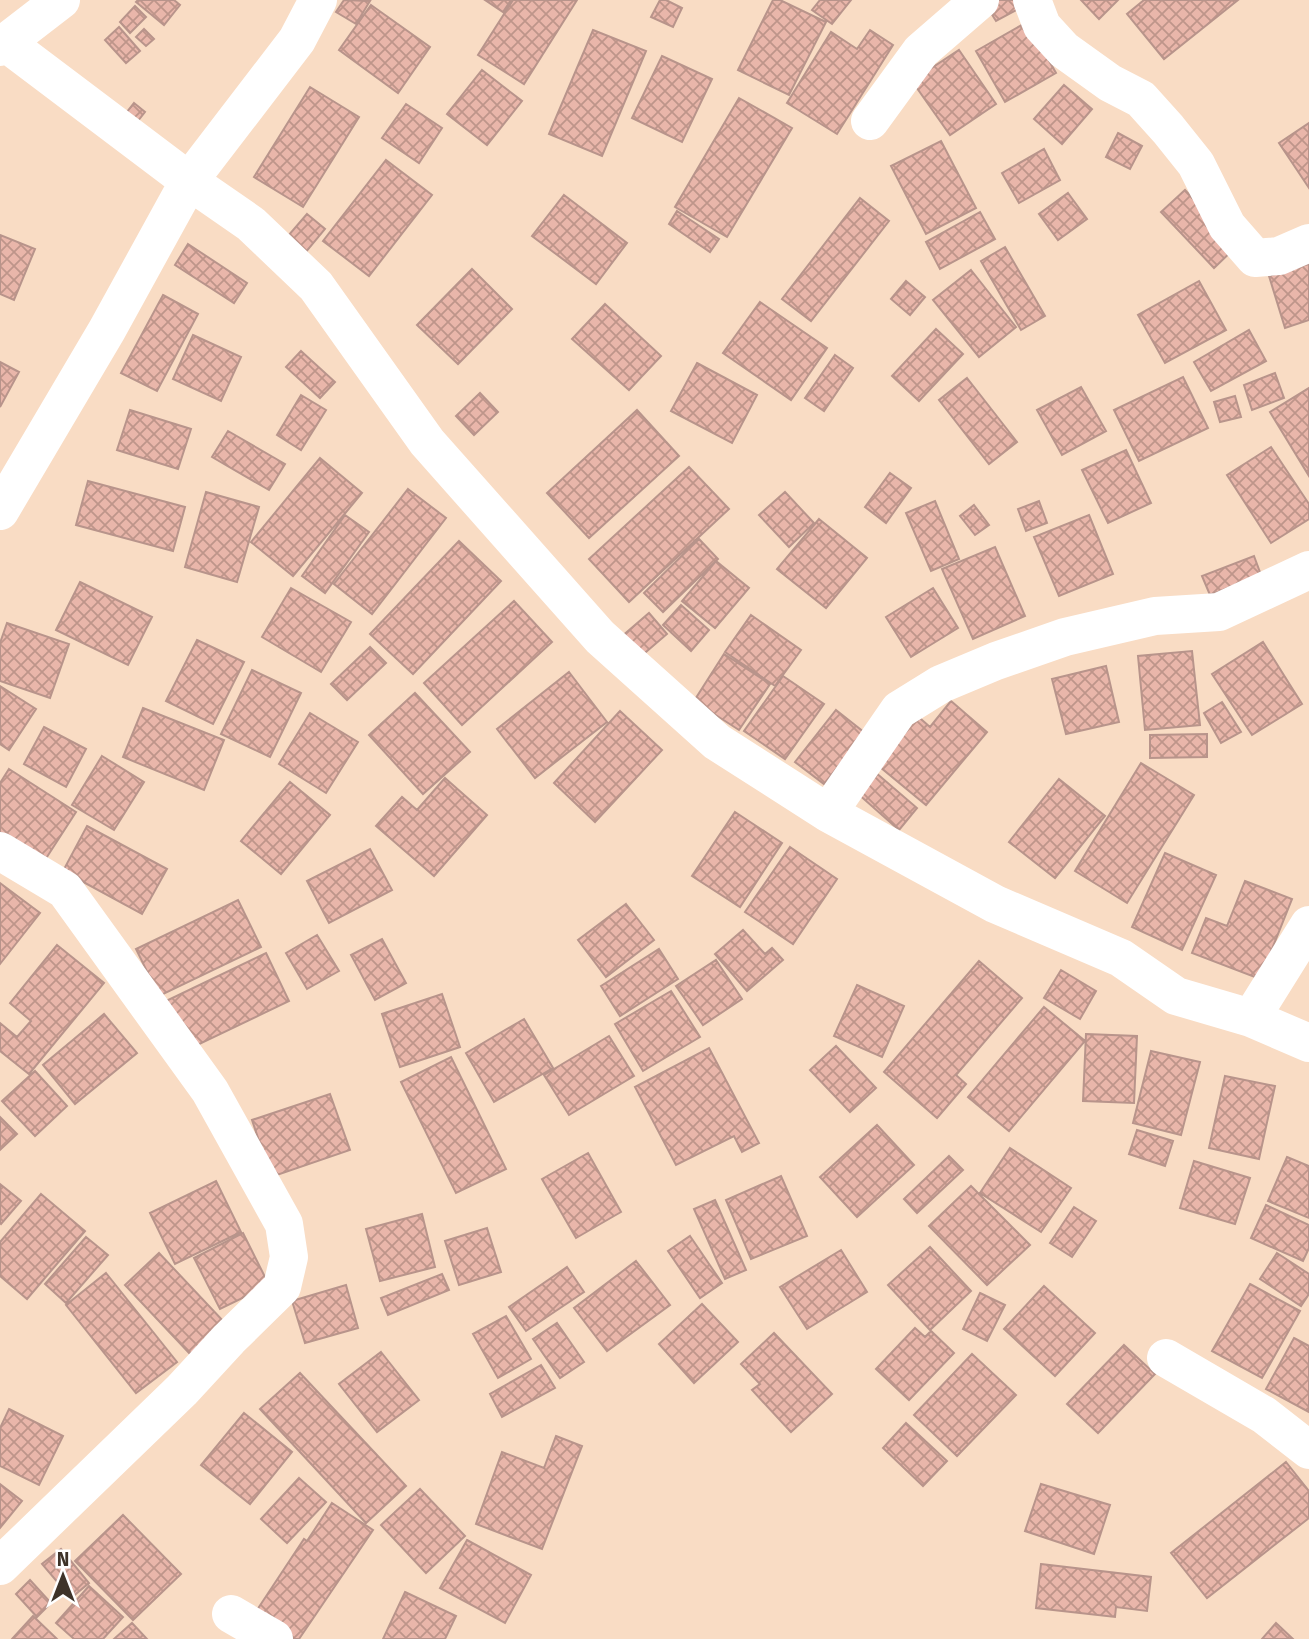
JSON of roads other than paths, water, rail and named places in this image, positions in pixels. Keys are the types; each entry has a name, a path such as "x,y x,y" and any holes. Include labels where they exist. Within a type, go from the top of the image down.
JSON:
{"street":[{"path":"61,0 3,45 251,223 316,286 427,442 600,637 717,742 828,813 995,904 1121,958 1176,996 1251,1018 1309,1043"},
{"path":"0,511 107,331 189,181 298,40 318,0"},
{"path":"870,121 921,51 980,0"},
{"path":"1032,0 1042,26 1064,50 1110,83 1141,99 1168,129 1196,164 1227,226 1255,258 1279,256 1309,243"},
{"path":"828,813 899,710 941,684 1065,637 1155,616 1219,612 1309,570"},
{"path":"0,851 65,890 210,1091 284,1224 289,1257 282,1287 229,1339 183,1391 0,1566"},
{"path":"1251,1018 1309,925"},
{"path":"1166,1358 1264,1415 1309,1450"},
{"path":"231,1614 274,1639"}]}
